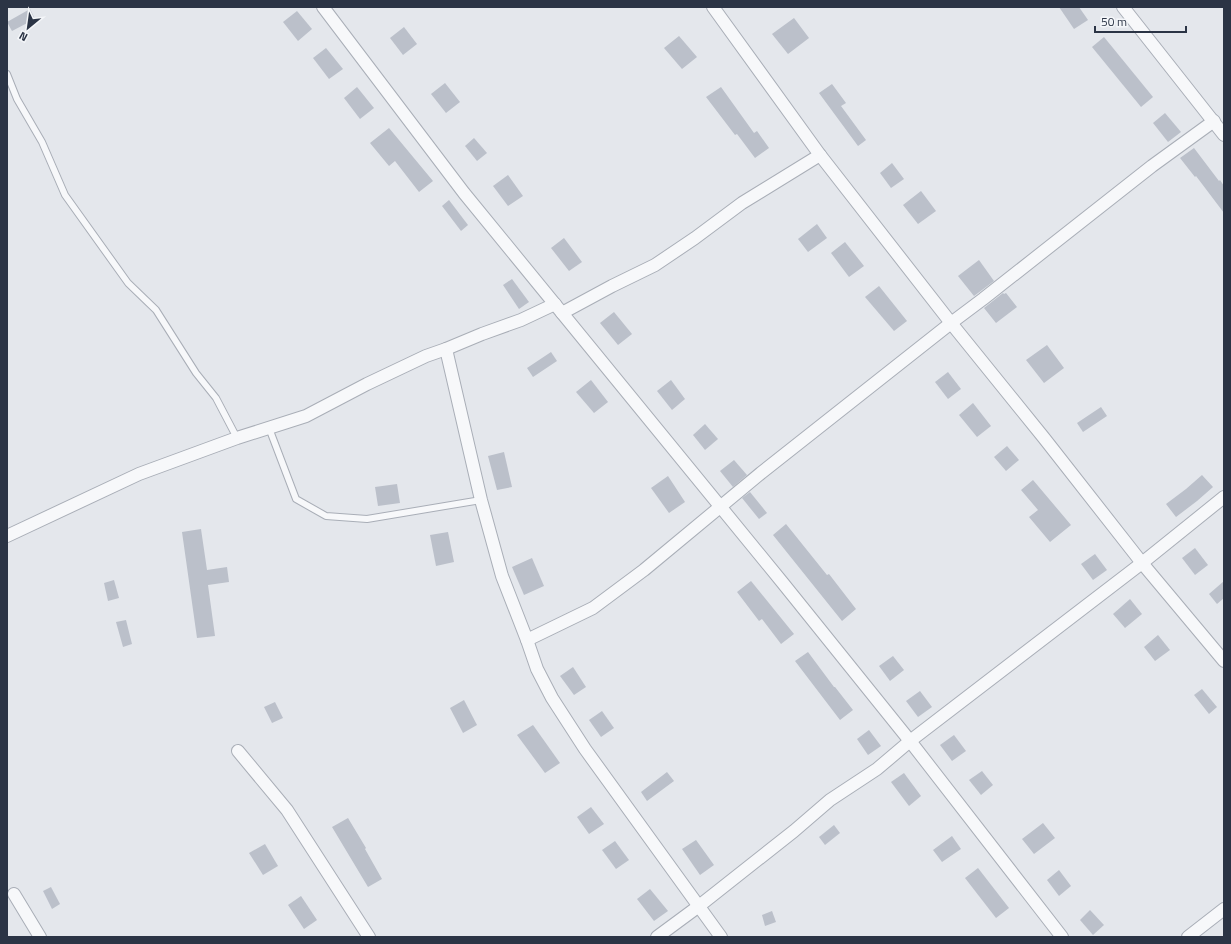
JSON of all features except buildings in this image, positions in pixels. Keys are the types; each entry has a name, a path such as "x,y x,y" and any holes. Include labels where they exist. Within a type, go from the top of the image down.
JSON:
{"street":[{"path":"323,7 464,193 910,741 1062,937"},
{"path":"713,7 820,155 951,323 1142,563 1224,661"},
{"path":"1123,7 1224,135"},
{"path":"527,640 593,608 644,570 761,474 951,323 984,299 1152,166 1214,121"},
{"path":"7,536 139,474 237,438 306,416 367,384 426,356 521,320 558,309 612,286 655,265 696,238 742,203 820,155"},
{"path":"446,349 481,500 502,576 537,669 552,698 584,750 721,937"},
{"path":"657,937 794,831 830,800 877,769 910,741 1142,563 1224,497"},
{"path":"238,750 287,810 369,937"},
{"path":"14,894 40,937"},
{"path":"1188,937 1224,909"}],"lane":[{"path":"7,74 17,99 42,142 65,195 128,283 156,310 196,373 216,398 237,438"},
{"path":"269,428 296,499 326,516 367,519 481,500"}]}
